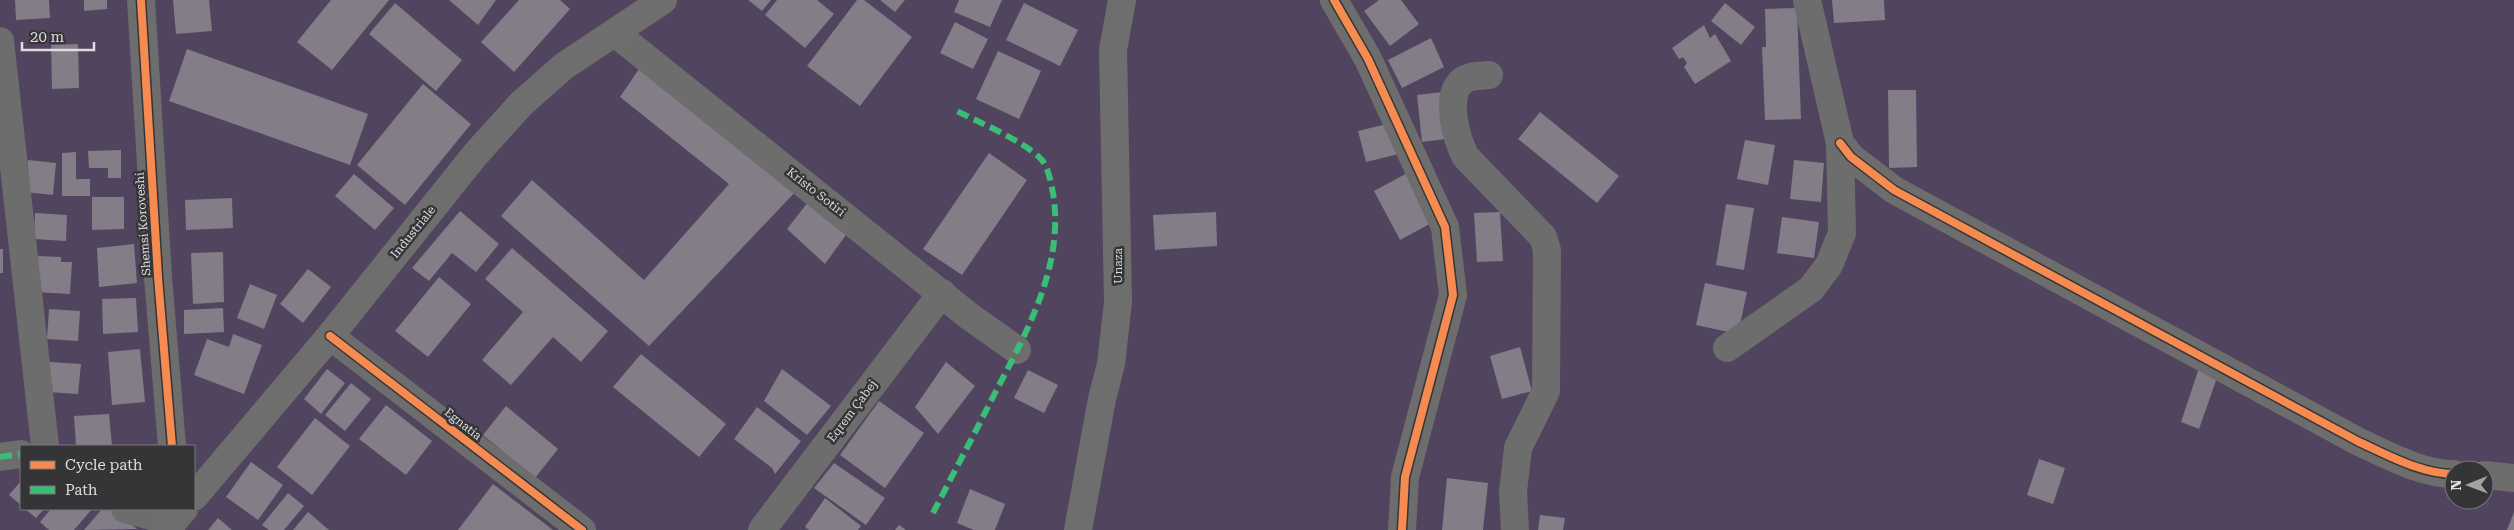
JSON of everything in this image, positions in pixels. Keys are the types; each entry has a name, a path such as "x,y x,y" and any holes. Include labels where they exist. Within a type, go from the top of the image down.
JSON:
{"main road":[{"name":"Industriale","path":"195,496 330,336 474,155 521,104 564,66 664,0"},
{"name":"Unaza","path":"1078,530 1093,460 1102,399 1111,364 1118,302 1113,50 1122,0"}],"street":[{"name":"Shemsi Koroveshi","path":"141,0 158,277 172,445"},
{"path":"1334,0 1368,59 1446,227 1453,295 1405,477 1402,530"},
{"path":"1727,348 1811,289 1829,265 1842,232 1840,143 1808,0"},
{"name":"Kristo Sotiri","path":"615,33 969,316 1017,350"},
{"path":"0,41 45,445"},
{"path":"1489,75 1470,77 1461,82 1455,96 1454,119 1458,141 1465,156 1543,237 1547,250 1546,391 1518,448 1513,492 1514,530"},
{"path":"1840,143 1851,157 1894,190 2341,432 2401,461 2444,474"},
{"name":"Eqrem Çabej","path":"762,530 942,293"},
{"name":"Egnatia","path":"330,336 582,530"},
{"path":"0,457 20,454"},
{"path":"2494,476 2514,478"},
{"path":"131,510 174,517"}],"shaded area":[{"path":"0,0 2514,0 2514,530 0,530"}],"building":[{"path":"15,0 49,0 50,18 16,20"},
{"path":"84,0 107,0 107,9 84,11"},
{"path":"173,0 209,0 212,31 176,34"},
{"path":"331,0 389,0 332,70 297,42"},
{"path":"449,0 496,0 478,25"},
{"path":"519,0 560,0 570,9 514,72 481,42"},
{"path":"748,0 771,0 762,11"},
{"path":"777,0 817,0 834,14 805,48 765,15"},
{"path":"857,0 864,0 912,37 860,106 807,66"},
{"path":"880,0 905,0 895,12"},
{"path":"959,0 1002,0 990,27 954,12"},
{"path":"1379,0 1401,0 1419,24 1390,46 1364,11"},
{"path":"1832,0 1884,0 1885,20 1834,23"},
{"path":"395,3 462,60 436,91 369,34"},
{"path":"1024,3 1078,30 1060,66 1006,40"},
{"path":"1725,3 1755,27 1741,45 1711,21"},
{"path":"1797,8 1801,119 1765,120 1762,47 1766,47 1765,9"},
{"path":"955,22 988,39 973,69 940,53"},
{"path":"1704,25 1710,38 1715,34 1731,61 1695,84 1684,67 1687,63 1683,57 1679,59 1672,48"},
{"path":"1431,38 1444,67 1402,88 1388,60"},
{"path":"78,44 79,88 52,89 51,45"},
{"path":"187,49 368,114 350,165 169,101"},
{"path":"998,51 1041,71 1019,119 976,99"},
{"path":"643,63 799,188 649,346 501,216 532,180 644,280 729,184 620,97"},
{"path":"423,84 471,124 405,205 357,165"},
{"path":"1888,90 1916,90 1917,167 1889,168"},
{"path":"1442,92 1446,139 1422,142 1417,95"},
{"path":"1540,112 1619,176 1597,203 1518,139"},
{"path":"1395,122 1403,153 1366,162 1358,131"},
{"path":"1745,140 1775,145 1768,185 1737,179"},
{"path":"121,150 121,178 108,178 108,168 89,168 88,151"},
{"path":"76,152 76,179 90,179 90,196 62,196 62,153"},
{"path":"989,153 1027,180 962,275 923,249"},
{"path":"28,160 56,163 53,195 24,192"},
{"path":"1794,160 1824,163 1821,202 1790,199"},
{"path":"1411,171 1437,220 1400,240 1374,191"},
{"path":"354,174 394,208 375,230 335,196"},
{"path":"92,197 124,197 124,229 92,230"},
{"path":"232,198 233,228 186,230 185,200"},
{"path":"808,202 846,235 825,264 787,229"},
{"path":"1726,204 1754,208 1744,270 1716,265"},
{"path":"460,211 499,244 476,272 452,253 429,281 412,268"},
{"path":"1216,212 1217,246 1155,250 1153,215"},
{"path":"1500,212 1503,261 1477,262 1474,213"},
{"path":"35,213 67,215 66,241 34,239"},
{"path":"1782,217 1819,222 1814,258 1777,253"},
{"path":"134,244 137,283 99,287 97,248"},
{"path":"512,248 608,331 581,362 553,337 511,385 482,360 523,312 485,279"},
{"path":"0,249 3,249 3,273 0,273"},
{"path":"223,252 224,302 193,304 191,253"},
{"path":"37,256 61,257 61,262 72,262 70,294 34,292"},
{"path":"308,269 331,287 303,323 280,304"},
{"path":"439,277 471,304 428,357 395,331"},
{"path":"1705,283 1747,292 1738,334 1696,325"},
{"path":"250,284 277,295 264,329 237,318"},
{"path":"136,298 138,332 103,334 102,299"},
{"path":"223,308 224,332 184,334 184,310"},
{"path":"49,309 80,311 78,341 47,339"},
{"path":"233,334 262,345 244,394 194,375 207,339 229,347"},
{"path":"1520,347 1532,391 1502,399 1490,356"},
{"path":"140,349 145,402 112,405 108,352"},
{"path":"641,354 726,424 699,457 613,387"},
{"path":"50,362 81,364 78,394 47,392"},
{"path":"946,362 975,386 938,434 915,407"},
{"path":"2199,368 2218,375 2199,429 2181,422"},
{"path":"327,369 345,383 321,414 304,399"},
{"path":"782,369 831,406 807,435 764,401"},
{"path":"1028,370 1058,385 1044,413 1014,398"},
{"path":"351,383 371,399 345,431 325,415"},
{"path":"879,401 924,433 885,488 840,455"},
{"path":"386,405 432,441 406,475 359,439"},
{"path":"506,406 558,449 535,478 483,435"},
{"path":"757,407 801,441 775,474 772,468 734,439"},
{"path":"109,414 112,445 76,445 74,416"},
{"path":"315,418 350,446 312,495 277,467"},
{"path":"2039,459 2065,468 2053,504 2027,495"},
{"path":"251,462 283,485 258,520 226,497"},
{"path":"834,463 885,498 866,525 814,488"},
{"path":"1447,478 1488,483 1483,530 1442,530"},
{"path":"20,482 20,504 9,495"},
{"path":"493,484 553,530 458,530"},
{"path":"970,489 1005,504 995,530 974,530 957,523"},
{"path":"288,493 304,506 284,530 269,530 262,525"},
{"path":"825,498 861,526 858,530 809,530 805,527"},
{"path":"26,510 43,510 36,518"},
{"path":"50,510 91,510 74,530 49,530 40,522"},
{"path":"101,510 114,510 137,529 84,530"},
{"path":"308,512 329,530 293,530"},
{"path":"2514,512 2514,530 2507,530"},
{"path":"1540,515 1565,518 1563,530 1538,530"},
{"path":"218,518 232,530 208,530"},
{"path":"899,525 906,530 895,530"}],"marked path":[{"path":"933,513 1030,323 1048,273 1053,247 1055,220 1053,193 1043,161 1032,151 1011,138 955,110"},
{"path":"0,457 20,454"}],"cycle path":[{"path":"141,0 158,277 172,445"},
{"path":"1334,0 1368,59 1445,227 1453,295 1405,477 1402,530"},
{"path":"1840,143 1851,157 1894,190 2359,442 2417,467 2444,473"},
{"path":"330,336 582,530"}]}
